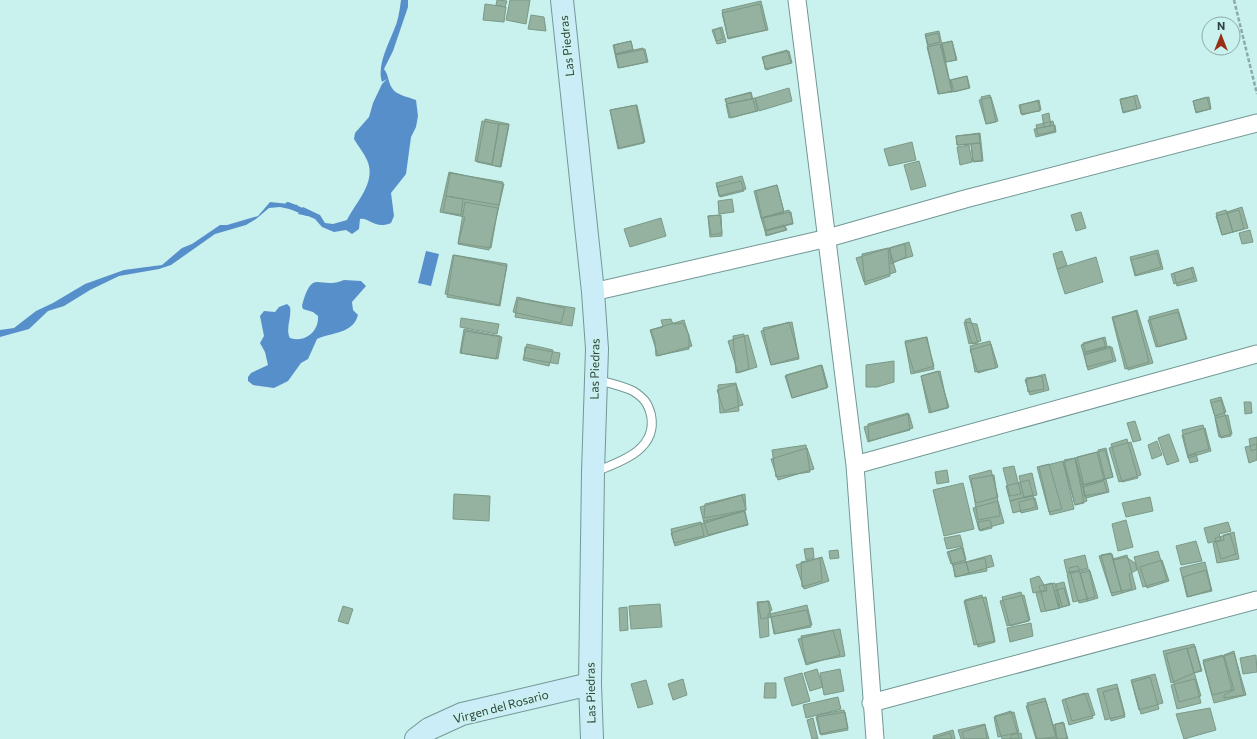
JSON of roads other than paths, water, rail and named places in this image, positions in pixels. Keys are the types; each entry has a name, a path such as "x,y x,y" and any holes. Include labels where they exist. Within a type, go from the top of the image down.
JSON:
{"street":[{"name":"Las Piedras","path":"562,0 593,292 597,349 593,472 590,684 592,739"},
{"path":"799,0 855,465 871,703 875,739"},
{"path":"593,292 828,238 965,199 1257,123"},
{"path":"855,465 1257,354"},
{"path":"871,703 1257,600"},
{"name":"Virgen del Rosario","path":"416,739 429,729 462,714 590,684"}],"lane":[{"path":"593,472 619,463 637,452 648,440 653,423 648,403 633,391 595,379"}],"water":[{"path":"401,0 408,0 408,7 393,51 384,69 391,86 396,92 402,96 416,100 418,116 416,127 411,137 406,174 391,193 394,216 391,223 385,225 360,219 359,229 352,234 346,230 334,232 322,227 315,219 298,214 303,207 320,215 325,223 333,224 347,220 364,192 369,176 369,168 366,157 354,139 355,133 369,117 373,103 382,84 387,79 382,82 381,68 385,52 397,22"},
{"path":"270,202 298,205 294,210 280,207 269,208 246,225 215,234 171,265 159,269 119,276 90,290 64,306 48,311 29,329 0,337 0,330 14,328 36,311 85,284 124,270 162,265 182,248 192,244 220,225 227,225 258,216"},
{"path":"426,251 439,254 431,286 418,283"},
{"path":"344,280 361,281 366,286 352,302 353,310 358,315 352,326 341,332 317,339 308,359 301,363 288,381 274,388 253,385 248,381 248,377 251,373 268,365 265,352 260,343 264,336 260,316 264,311 275,312 279,307 287,304 290,307 288,331 290,338 301,339 310,335 314,331 318,322 318,316 313,312 303,309 302,306 310,287 313,283 317,282 335,283"}],"waterway":[{"path":"288,205 307,213"}]}
